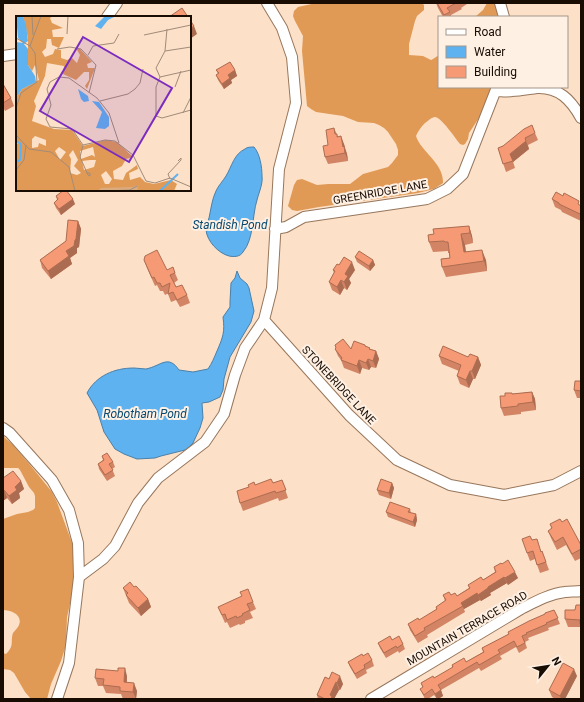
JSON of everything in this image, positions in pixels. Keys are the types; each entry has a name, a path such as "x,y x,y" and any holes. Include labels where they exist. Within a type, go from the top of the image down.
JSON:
{"street":[{"path":"108,16 117,3"},
{"path":"79,577 103,559 115,546 138,503 158,478 205,442 224,414 235,374 245,348 264,320 272,288 279,169 296,103 292,58 282,28 267,3"},
{"path":"500,3 504,16"},
{"path":"3,56 16,54"},
{"path":"497,89 512,92 542,88 554,90 563,94 570,100 581,118"},
{"name":"GREENRIDGE LANE","path":"275,229 286,227 304,216 427,198 447,189 463,174 497,89"},
{"name":"STONEBRIDGE LANE","path":"264,320 349,415 397,460 450,485 504,496 554,485 581,471"},
{"path":"3,428 10,433 52,480 69,510 78,543 79,577 69,663 57,699"},
{"name":"MOUNTAIN TERRACE ROAD","path":"371,699 534,602 565,592 581,592"}],"shaded area":[{"path":"316,3 422,3 424,5 424,10 417,16 415,21 409,44 409,55 423,56 431,60 438,56 438,88 492,88 483,112 469,133 465,144 460,144 444,124 435,117 431,118 425,123 418,132 416,136 422,147 440,169 443,183 434,189 418,193 297,211 292,210 288,206 297,180 302,179 317,185 350,184 363,174 388,167 398,155 396,144 388,132 379,125 374,123 358,122 343,116 316,112 307,106 302,51 303,36 293,16 294,11 298,7"},
{"path":"487,3 496,3 500,16 476,16 483,10"},
{"path":"3,436 13,445 52,492 78,559 67,617 66,645 51,684 47,699 31,699 14,673 10,670 3,669 3,653 6,654 10,648 13,633 19,626 20,621 16,614 3,610 3,519 33,510 35,508 35,496 18,468 3,468"}],"water":[{"name":"Standish Pond","path":"254,147 258,153 262,169 262,179 255,206 251,234 247,247 242,254 237,256 229,256 217,249 208,238 206,230 207,225 215,194 236,157 246,148"},
{"name":"Robotham Pond","path":"237,271 240,278 249,288 254,311 251,322 230,357 224,379 223,390 220,397 209,402 202,403 203,418 193,443 185,450 155,458 137,459 115,449 104,432 97,410 87,393 91,387 106,374 113,371 127,368 146,369 164,362 175,365 179,370 193,372 208,369 222,338 224,331 223,317 230,307 231,283 235,278"}],"building":[{"path":"437,3 456,3 447,8 450,12 444,15"},
{"path":"182,8 187,16 170,16"},
{"path":"191,22 194,26 191,28"},
{"path":"230,62 235,70 228,75 230,78 222,84 216,75 219,73 216,70"},
{"path":"3,84 11,98 3,103"},
{"path":"532,125 535,133 525,138 526,141 510,154 513,161 503,164 498,148"},
{"path":"334,128 337,137 341,136 345,153 325,157 323,146 328,145 326,130"},
{"path":"63,191 67,191 73,199 59,209 54,203 58,199 56,196"},
{"path":"556,192 563,196 564,193 579,201 578,204 581,206 580,214 552,199"},
{"path":"68,220 78,221 74,246 66,251 69,256 48,271 40,260 66,241"},
{"path":"469,226 470,233 461,234 464,252 482,250 484,261 442,267 441,259 450,258 448,242 429,242 428,235 434,234 433,229"},
{"path":"157,250 167,270 173,267 175,273 170,275 176,287 182,285 187,295 177,300 173,292 168,294 170,283 162,287 160,283 157,283 154,277 152,278 144,260 145,256"},
{"path":"359,251 373,260 369,266 355,257"},
{"path":"344,257 352,262 345,274 348,276 344,282 341,280 337,287 329,282 335,271 333,270 337,264 339,265"},
{"path":"343,339 351,349 354,341 376,351 373,361 368,359 366,363 359,360 357,366 341,360 342,358 335,349 335,345"},
{"path":"443,346 468,357 470,354 478,357 466,380 457,376 461,365 439,356"},
{"path":"575,381 581,381 581,391 574,390"},
{"path":"532,392 533,402 501,408 500,396 505,396 505,393 512,394"},
{"path":"107,453 113,462 109,464 113,470 105,475 98,464 104,460 102,456"},
{"path":"13,471 21,481 15,487 17,490 9,496 4,490 3,491 3,478"},
{"path":"271,479 273,483 282,480 286,490 276,493 275,491 240,503 237,491 249,487 248,485 254,482 255,485"},
{"path":"381,479 392,483 389,493 377,490"},
{"path":"390,502 410,509 408,512 416,514 413,522 386,512"},
{"path":"560,519 562,522 567,519 581,545 581,549 572,554 563,537 555,542 548,531 552,528 550,524"},
{"path":"530,536 532,540 537,539 546,562 537,565 533,551 527,553 522,539"},
{"path":"508,560 515,572 505,578 504,577 478,595 477,593 461,603 463,606 424,628 425,630 415,636 408,624 418,618 419,620 437,609 436,607 446,600 443,595 449,592 451,595 455,593 457,596 470,588 468,585 481,577 483,580 496,572 494,567"},
{"path":"130,582 134,587 136,586 148,599 138,608 126,595 128,593 123,588"},
{"path":"248,589 253,602 247,604 250,610 237,618 236,616 227,620 225,614 222,615 218,607 242,596 240,592"},
{"path":"576,605 581,605 581,625 580,620 565,619 565,610 575,610"},
{"path":"554,610 558,618 522,636 525,643 517,647 514,641 498,650 500,653 479,665 477,662 438,685 441,690 435,694 432,689 424,695 420,689 423,687 421,683 433,676 434,678 453,667 452,665 464,658 466,662 484,652 482,648 509,634 508,632"},
{"path":"390,636 392,640 399,636 403,644 384,653 378,643"},
{"path":"368,653 372,660 364,665 365,668 355,674 348,662 362,654 363,656"},
{"path":"563,663 574,669 560,696 549,690"},
{"path":"118,668 125,668 124,682 134,683 133,692 120,691 120,687 103,685 104,679 95,678 96,669 118,671"},
{"path":"332,672 340,676 330,695 332,696 331,699 325,699 317,695 325,677 329,679"}]}
